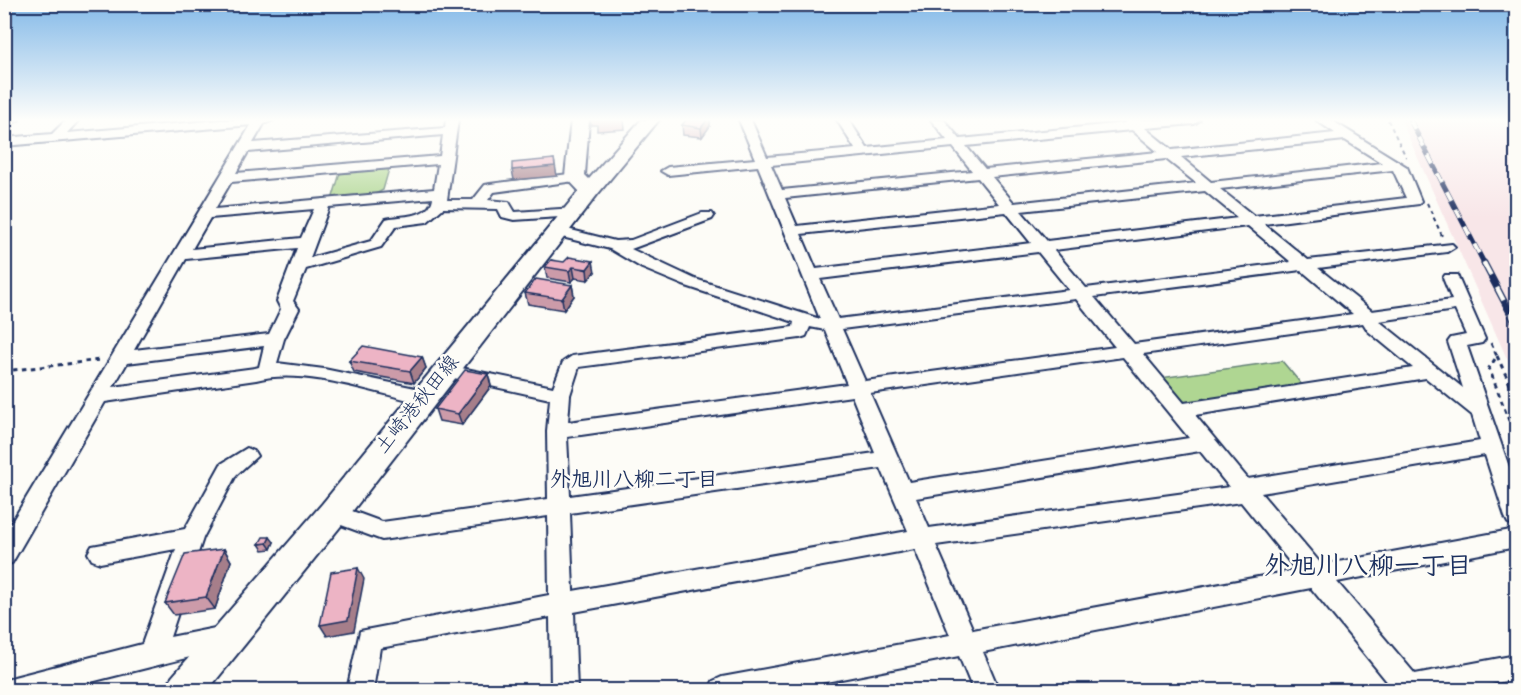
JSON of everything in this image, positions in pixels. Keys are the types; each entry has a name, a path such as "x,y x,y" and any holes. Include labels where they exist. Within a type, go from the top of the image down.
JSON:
{"main road":[{"path":"575,203 578,152"},
{"name":"土崎港秋田線","path":"185,690 333,513 447,371 575,203 621,152"}],"street":[{"path":"4,556 241,152"},
{"path":"299,266 376,244 391,222 422,219 439,199 446,152"},
{"path":"758,152 986,690"},
{"path":"668,171 859,152"},
{"path":"964,152 1245,490 1406,690 1516,668"},
{"path":"776,195 1184,152"},
{"path":"810,275 1414,201 1402,170 1373,152"},
{"path":"1169,154 1367,316 1374,327 1479,410"},
{"path":"226,178 444,160"},
{"path":"791,231 1395,166"},
{"path":"478,204 490,188 575,203 615,246 648,265 689,282 804,319 831,325 1447,247"},
{"path":"205,214 323,204 439,199 504,205 507,214 514,216 575,203"},
{"path":"273,369 267,365 275,339 290,309 285,301 323,204"},
{"path":"615,246 634,244 706,216"},
{"path":"181,255 308,242"},
{"path":"1451,278 1476,339 1457,342 1516,517"},
{"path":"557,431 1460,304"},
{"path":"564,690 557,431 560,395 572,362 800,332 804,319"},
{"path":"120,358 275,339"},
{"path":"98,396 256,374 273,369 324,375 425,398"},
{"path":"447,371 560,395"},
{"path":"1179,411 1431,371"},
{"path":"902,492 1204,443"},
{"path":"360,690 369,639 922,538 1245,490 1493,446"},
{"path":"152,653 192,537 228,470 247,456"},
{"path":"333,513 382,531 559,508 888,459"},
{"path":"100,552 192,537"},
{"path":"722,690 1516,538"},
{"path":"14,690 152,653 230,637"}],"path":[{"path":"1497,356 1516,397"},
{"path":"4,371 120,358"}],"shaded area":[{"path":"1415,152 1516,152 1516,379"}],"green space":[{"path":"389,169 383,190 370,197 332,200 340,173"},
{"path":"1282,361 1303,386 1184,405 1160,378"}],"building":[{"path":"554,159 555,166 512,170 512,163"},
{"path":"569,257 593,261 587,269 573,267 569,271 545,267 551,260 564,262"},
{"path":"536,279 572,285 562,299 525,293"},
{"path":"363,346 422,357 410,371 349,361"},
{"path":"465,370 488,374 458,414 435,409"},
{"path":"263,537 270,537 267,543 259,544"},
{"path":"224,549 206,597 165,603 185,554"},
{"path":"358,568 348,620 320,625 331,572"}],"railway":[{"path":"1427,152 1485,265"},
{"path":"1484,263 1516,324"}],"district":[{"name":"外旭川八柳二丁目","path":"634,482"},
{"name":"外旭川八柳一丁目","path":"1368,569"}]}
